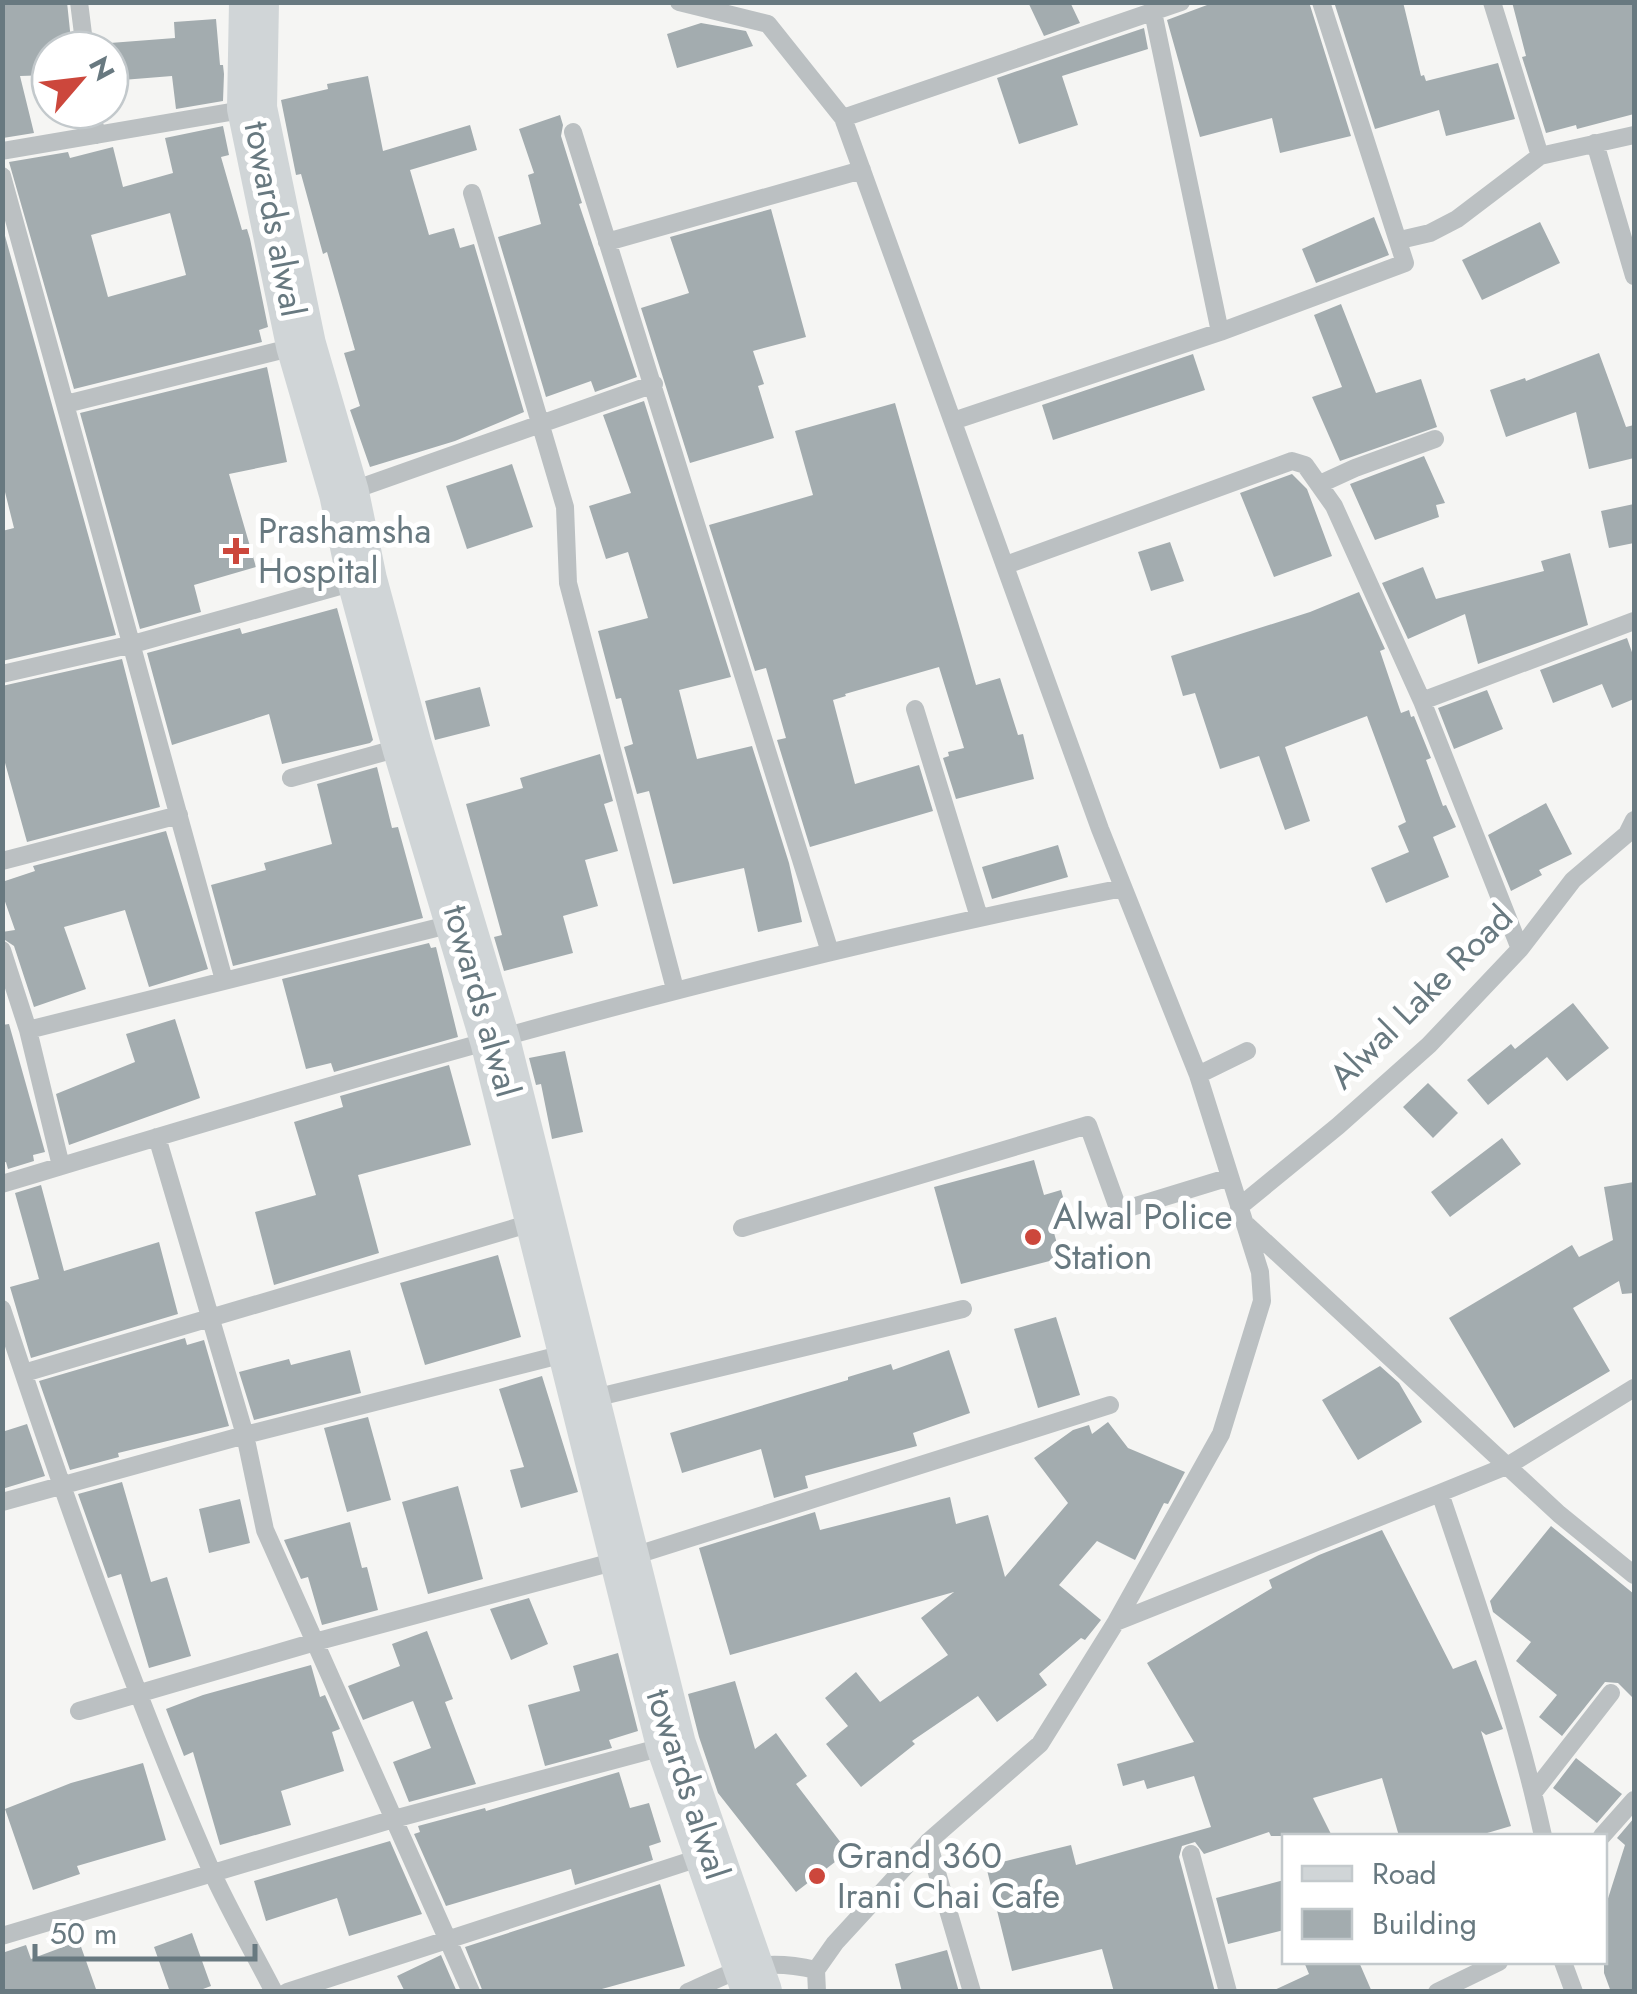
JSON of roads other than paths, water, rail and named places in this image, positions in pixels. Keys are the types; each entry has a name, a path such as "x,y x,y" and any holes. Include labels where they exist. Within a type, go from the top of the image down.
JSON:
{"main road":[{"name":"towards alwal","path":"254,2 252,108 301,345 344,493 362,580 407,746 495,1040 671,1745 752,1978"}],"street":[{"path":"79,2 82,30"},
{"path":"680,2 768,24 843,118 1123,888 1198,1075 1260,1272 1262,1302 1222,1434 1116,1622 1040,1744 928,1842 835,1942 816,1970 817,1992"},
{"path":"843,118 1181,2"},
{"path":"953,421 1220,332 1405,262 1320,2"},
{"path":"1492,2 1540,156"},
{"path":"1153,12 1220,332"},
{"path":"2,151 252,108"},
{"path":"95,130 96,135"},
{"path":"573,132 830,952"},
{"path":"1400,240 1430,233 1457,218 1540,156 1634,135"},
{"path":"1595,142 1634,276"},
{"path":"607,242 862,170"},
{"path":"2,176 224,980"},
{"path":"472,193 565,507 568,583 675,989"},
{"path":"66,404 301,345"},
{"path":"344,493 654,384"},
{"path":"1320,484 1435,439"},
{"path":"1006,565 1292,461 1305,465 1334,506 1422,701 1520,949"},
{"path":"2,674 133,644 362,580"},
{"path":"1422,701 1634,621"},
{"path":"915,709 978,917"},
{"path":"291,778 407,746"},
{"path":"2,861 179,815"},
{"name":"Alwal Lake Road","path":"1243,1216 1429,1045 1520,949 1573,880 1632,833"},
{"path":"2,1184 675,989 978,917 1123,888"},
{"path":"28,1030 461,922"},
{"path":"2,950 28,1030 61,1166"},
{"path":"1198,1075 1247,1051"},
{"path":"742,1228 1088,1125 1119,1211 1230,1176"},
{"path":"156,1137 245,1435 265,1530 471,1992"},
{"path":"1243,1216 1559,1514 1634,1575"},
{"path":"24,1373 540,1220"},
{"path":"2,1309 60,1486 138,1694 212,1873 274,1992"},
{"path":"584,1400 963,1310"},
{"path":"2,1502 245,1435 573,1352"},
{"path":"1116,1622 1509,1466 1634,1388"},
{"path":"79,1710 624,1559 1110,1405"},
{"path":"1440,1493 1534,1794 1542,1834"},
{"path":"1534,1794 1611,1694"},
{"path":"2,1936 394,1819 671,1745"},
{"path":"1604,1834 1634,1800"},
{"path":"928,1842 972,1992"},
{"path":"1191,1854 1228,1992"},
{"path":"287,1992 710,1855"},
{"path":"688,1992 752,1978 788,1964 816,1970"},
{"path":"1437,1992 1495,1964"},
{"path":"1564,1964 1574,1992"}],"place":[{"name":"Prashamsha Hospital","path":"236,551"},
{"name":"Alwal Police Station","path":"1033,1237"},
{"name":"Grand 360 Irani Chai Cafe","path":"817,1876"}]}
